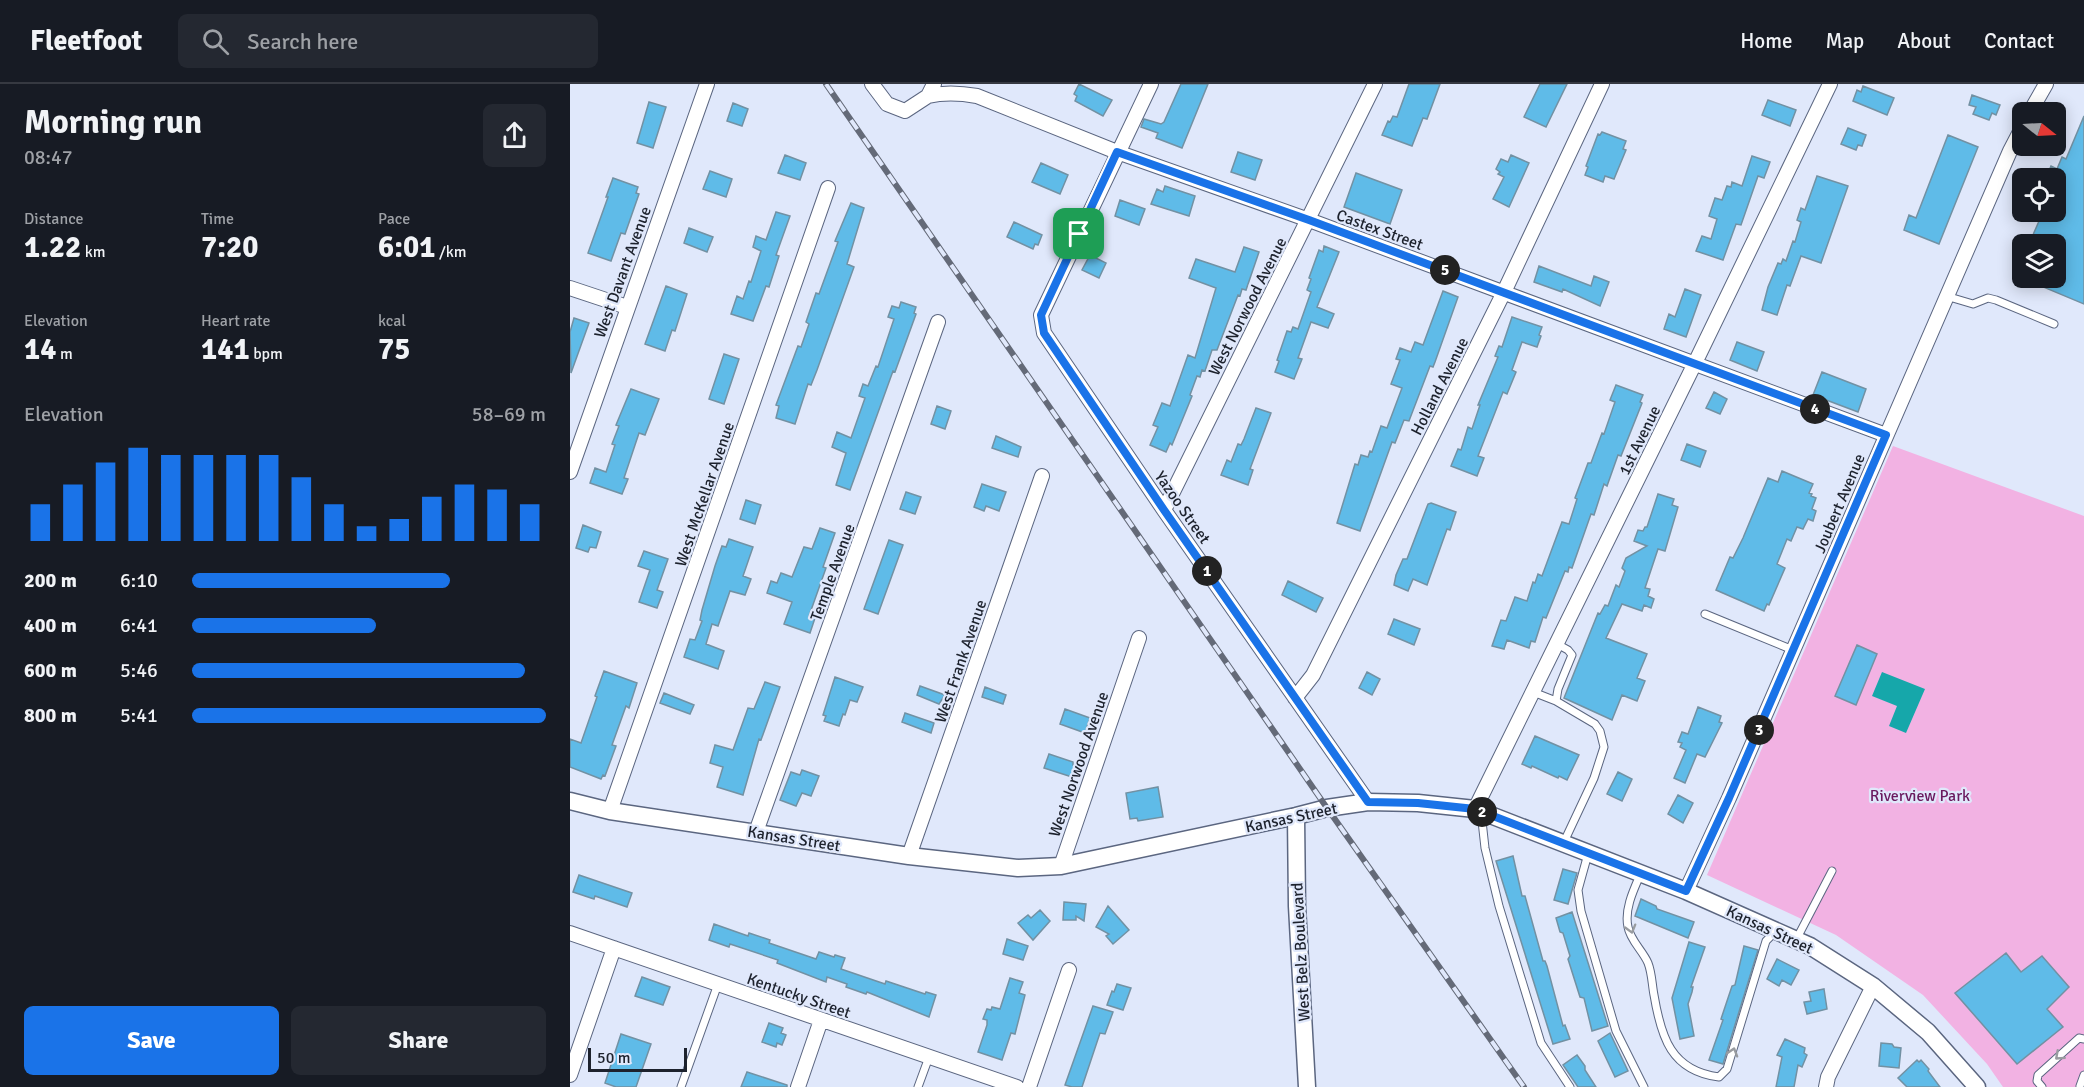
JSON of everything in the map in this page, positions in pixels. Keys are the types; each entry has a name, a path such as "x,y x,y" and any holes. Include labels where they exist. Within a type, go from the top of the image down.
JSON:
{"street":[{"name":"West Davant Avenue","path":"570,472 707,84"},
{"path":"872,84 887,104 905,111 931,90"},
{"path":"1117,152 1151,84"},
{"name":"West Norwood Avenue","path":"1164,510 1375,84"},
{"name":"Holland Avenue","path":"1295,698 1313,675 1504,292 1602,84"},
{"name":"1st Avenue","path":"1475,809 1830,84"},
{"path":"2036,102 2046,84"},
{"name":"Castex Street","path":"931,90 978,96 1117,152 1309,220 1886,435"},
{"name":"Joubert Avenue","path":"1686,891 2012,147"},
{"name":"Yazoo Street","path":"1117,152 1041,315 1044,333 1164,510 1368,802"},
{"name":"West McKellar Avenue","path":"610,811 828,188"},
{"path":"570,288 627,307"},
{"name":"Temple Avenue","path":"756,832 938,322"},
{"name":"West Frank Avenue","path":"909,856 1042,476"},
{"name":"West Norwood Avenue","path":"1061,866 1139,639"},
{"name":"Kansas Street","path":"570,801 610,811 909,856 1017,868 1061,866 1327,808 1368,802 1418,803 1475,809 1686,891 1810,946 1873,986 1928,1032 1977,1087"},
{"name":"West Belz Boulevard","path":"1296,816 1297,906 1307,1087"},
{"name":"Kentucky Street","path":"570,933 1017,1087"},
{"path":"570,1075 614,948"},
{"path":"1029,1087 1069,970"},
{"path":"1826,1087 1828,1077 1873,986"},
{"path":"798,1087 821,1020"}],"lane":[{"path":"1946,296 1973,304 1988,298 1996,300 2054,324"},
{"path":"1705,614 1793,650"},
{"path":"1556,701 1558,689 1572,660 1572,655 1568,650 1557,644"},
{"path":"1533,692 1556,701 1594,724 1600,731 1604,747 1594,778 1563,844"},
{"path":"1475,809 1482,821 1485,848 1499,906 1541,1043 1570,1087"},
{"path":"1588,854 1578,890 1581,911 1616,1031 1644,1087"},
{"path":"1796,940 1832,871"},
{"path":"1641,873 1628,908 1628,927 1648,964 1656,1012 1664,1036 1674,1056 1690,1068 1719,1077 1727,1069 1766,941 1777,931"},
{"path":"681,1087 717,984"},
{"path":"2042,1087 2037,1082 2038,1075 2079,1038 2084,1039"},
{"path":"918,1087 929,1057"},
{"path":"2081,1087 2084,1075"}],"green space":[{"name":"Riverview Park","path":"1893,446 2084,516 2084,1087 2003,1087 1987,1064 1923,995 1836,935 1707,875"}],"shaded area":[{"path":"1882,672 1925,689 1906,733 1889,726 1897,706 1872,696"}],"building":[{"path":"1079,84 1112,100 1103,116 1075,101 1077,96 1074,94"},
{"path":"1181,84 1208,84 1182,148 1156,138 1158,133 1141,127 1144,119 1161,124 1164,122"},
{"path":"1409,84 1440,84 1427,119 1423,118 1412,146 1382,135 1388,121 1390,122 1393,116 1397,117"},
{"path":"1540,84 1567,84 1546,127 1524,117"},
{"path":"1863,86 1894,98 1887,115 1853,101 1857,90 1861,92"},
{"path":"1972,95 2000,105 1996,115 1992,113 1989,120 1973,114 1976,107 1969,105"},
{"path":"1768,100 1796,110 1790,126 1762,115"},
{"path":"649,102 666,107 653,148 637,143"},
{"path":"733,103 748,109 742,126 727,121"},
{"path":"2084,116 2084,304 2046,288 2066,288 2066,234 2033,234 2039,222 2066,222 2066,168 2057,168 2062,157 2066,159"},
{"path":"1848,128 1866,135 1862,146 1858,145 1856,150 1841,144"},
{"path":"1602,132 1626,141 1623,149 1626,150 1614,179 1605,176 1603,182 1585,175 1598,134"},
{"path":"1948,135 1978,147 1939,244 1904,230 1909,215 1916,218"},
{"path":"1238,152 1262,160 1255,180 1231,172"},
{"path":"785,155 806,163 800,180 778,173"},
{"path":"1511,155 1529,163 1509,207 1493,199 1504,177 1498,174 1500,172 1496,169 1501,159 1508,162"},
{"path":"1752,156 1770,162 1764,178 1758,176 1741,225 1736,224 1723,260 1696,251 1702,236 1711,239 1717,219 1709,216 1715,198 1722,200 1727,186 1731,187 1732,182 1742,186"},
{"path":"1041,163 1068,175 1060,194 1032,182"},
{"path":"710,171 732,179 726,197 703,189"},
{"path":"1356,173 1402,190 1390,224 1344,207"},
{"path":"1817,176 1848,186 1821,263 1801,256 1790,286 1787,285 1777,315 1762,310 1778,263 1781,264 1783,259 1786,261 1793,241 1795,242 1801,222 1797,220 1801,208 1805,210"},
{"path":"613,178 638,187 636,193 639,194 625,234 621,233 611,261 588,253"},
{"path":"1165,186 1195,196 1189,216 1151,204 1157,189 1163,192"},
{"path":"1120,200 1145,209 1139,225 1115,216"},
{"path":"851,203 864,208 847,264 854,267 817,370 811,385 808,384 795,424 776,418 779,406 776,405 798,346 801,347 809,324 806,322 816,293 819,294 838,242 835,241"},
{"path":"776,212 790,216 776,255 779,256 769,287 766,286 753,321 731,314 737,296 743,299 761,251 753,247 756,236 766,240"},
{"path":"1014,222 1042,235 1038,245 1035,244 1033,249 1007,237"},
{"path":"689,228 713,237 707,252 684,243"},
{"path":"1324,246 1339,252 1317,307 1334,314 1328,328 1311,322 1298,358 1302,359 1294,379 1275,372 1279,361 1277,360 1287,331 1291,332 1293,327 1298,329 1311,292 1307,290 1311,279 1309,278 1319,250 1323,252"},
{"path":"1244,247 1259,252 1246,290 1242,289 1240,296 1238,295 1217,350 1212,350 1205,371 1202,370 1200,377 1197,376 1190,395 1192,396 1172,445 1170,443 1166,452 1150,445 1158,427 1153,425 1162,403 1170,406 1188,355 1195,358 1216,288 1189,278 1196,259 1235,272"},
{"path":"1090,255 1106,263 1099,278 1082,270"},
{"path":"1539,266 1591,286 1594,276 1609,282 1600,306 1563,289 1562,292 1534,282"},
{"path":"666,286 687,294 675,331 672,330 665,351 645,344"},
{"path":"1685,289 1701,295 1686,337 1664,329 1669,314 1675,317"},
{"path":"1443,291 1458,297 1435,362 1433,367 1430,366 1409,421 1404,420 1395,443 1392,442 1360,531 1337,523 1355,464 1358,465 1361,455 1368,457 1370,451 1372,452 1381,426 1387,428 1402,388 1391,384 1400,360 1396,359 1400,348 1411,352 1415,342 1423,345"},
{"path":"901,302 916,307 914,313 916,314 850,490 836,485 846,453 832,447 837,432 851,438 865,398 859,396 863,384 868,386 876,366 878,367 894,319 888,317 892,306 899,308"},
{"path":"1512,317 1542,327 1539,335 1541,336 1537,347 1522,342 1512,370 1516,372 1507,394 1503,392 1478,456 1484,458 1477,476 1451,466 1458,449 1461,450 1468,427 1472,429 1480,405 1478,405 1498,357 1495,356 1499,346 1502,347"},
{"path":"574,318 589,323 571,373 570,332"},
{"path":"1737,342 1764,352 1757,371 1730,360"},
{"path":"724,354 739,359 724,404 709,399"},
{"path":"1822,372 1866,389 1858,412 1813,395"},
{"path":"1616,385 1643,395 1640,402 1642,403 1621,456 1618,455 1607,486 1604,484 1594,515 1591,514 1572,568 1569,567 1568,572 1565,571 1546,618 1543,617 1535,642 1531,641 1529,648 1507,640 1504,649 1492,646 1501,620 1506,621 1515,597 1527,601 1533,582 1535,583 1538,574 1542,576 1562,522 1569,524 1577,499 1575,498 1588,463 1591,463 1602,433 1604,434 1615,402 1610,400"},
{"path":"631,389 659,399 645,435 639,433 624,478 628,479 622,494 590,483 595,468 606,472 615,445 612,444 619,426 616,425"},
{"path":"1714,392 1727,399 1720,414 1706,408"},
{"path":"937,406 951,411 945,429 931,424"},
{"path":"1256,408 1271,413 1250,469 1253,470 1248,485 1221,475 1227,460 1231,462 1238,444 1241,445"},
{"path":"996,436 1021,447 1018,457 992,448"},
{"path":"1687,444 1706,451 1700,467 1681,460"},
{"path":"1782,471 1813,484 1809,493 1816,498 1812,509 1816,511 1813,521 1808,519 1803,529 1797,527 1791,541 1787,539 1777,564 1785,568 1769,605 1767,604 1764,611 1716,590 1730,557 1733,558 1743,538 1768,478 1778,482"},
{"path":"982,484 1006,492 999,511 986,506 984,511 974,507"},
{"path":"906,492 921,497 915,514 900,509"},
{"path":"1658,494 1674,499 1672,505 1678,507 1665,551 1658,549 1645,588 1650,589 1648,596 1654,599 1651,608 1644,605 1642,611 1622,604 1606,638 1647,654 1637,678 1645,681 1637,701 1622,695 1612,720 1564,698 1598,613 1600,614 1605,605 1608,606 1616,585 1619,587 1625,571 1622,568 1626,558 1647,546 1634,541 1638,530 1643,531 1647,527"},
{"path":"746,500 761,505 755,524 740,519"},
{"path":"1428,504 1456,512 1450,530 1447,529 1427,585 1413,579 1408,591 1394,585 1396,575 1403,559 1407,559"},
{"path":"583,525 601,532 596,548 590,547 588,552 576,548"},
{"path":"820,528 835,533 823,567 826,568 809,616 815,618 810,633 784,624 792,602 767,593 771,581 777,583 781,573 792,577 804,547 812,549"},
{"path":"729,539 753,547 743,576 751,579 745,595 730,591 718,626 712,624 706,644 724,651 718,669 684,657 690,639 695,640 702,621 700,620 702,610 715,566 722,546 726,547"},
{"path":"889,540 903,545 878,614 864,609"},
{"path":"644,551 668,559 657,590 663,592 657,608 639,602 650,570 638,566"},
{"path":"1288,581 1323,598 1316,612 1282,595"},
{"path":"1394,619 1420,629 1414,645 1388,634"},
{"path":"1857,645 1877,654 1856,705 1835,696"},
{"path":"604,671 637,683 629,708 626,706 612,745 616,746 605,776 603,775 601,779 570,767 570,739 581,743"},
{"path":"1367,672 1380,679 1372,695 1359,688"},
{"path":"835,677 863,687 857,702 850,700 839,726 824,721 826,716 823,715"},
{"path":"765,682 780,687 761,740 759,739 743,795 717,787 723,767 710,763 715,745 733,750 748,708 754,709"},
{"path":"920,686 945,695 939,704 917,695"},
{"path":"985,687 1006,695 1003,704 982,697"},
{"path":"664,693 694,705 690,714 660,703"},
{"path":"1698,707 1721,716 1719,722 1722,723 1705,757 1697,754 1685,783 1674,778 1686,750 1680,747 1682,743 1678,742 1682,732 1688,734"},
{"path":"1065,709 1090,718 1085,733 1060,724"},
{"path":"905,713 934,723 931,733 902,722"},
{"path":"1535,736 1579,755 1567,780 1522,764"},
{"path":"1049,754 1073,762 1075,766 1072,777 1044,768"},
{"path":"802,770 819,776 811,796 802,793 796,806 780,800 791,772 800,775"},
{"path":"1618,772 1632,779 1622,801 1607,794"},
{"path":"1158,787 1163,817 1138,821 1137,818 1130,819 1126,793"},
{"path":"1678,795 1693,803 1683,823 1668,814"},
{"path":"1513,856 1522,896 1525,896 1563,1026 1565,1025 1570,1039 1553,1044 1496,861"},
{"path":"1563,869 1577,873 1568,904 1554,900"},
{"path":"579,875 632,893 627,907 595,896 594,899 573,892"},
{"path":"1641,899 1656,906 1657,909 1694,922 1688,938 1635,916"},
{"path":"1064,902 1086,904 1084,921 1076,916 1076,920 1063,920"},
{"path":"1108,906 1129,930 1113,944 1106,936 1109,934 1096,927"},
{"path":"1040,910 1050,921 1033,940 1018,923 1028,915 1031,918"},
{"path":"1572,912 1608,1026 1592,1031 1584,998 1580,997 1568,959 1570,956 1556,918"},
{"path":"714,924 748,936 749,933 770,940 769,943 816,959 819,952 845,958 841,969 885,984 886,981 925,994 926,992 936,995 929,1017 867,992 866,994 846,987 847,984 827,977 826,982 777,963 778,960 730,944 729,947 709,940"},
{"path":"1007,939 1028,946 1023,960 1003,954"},
{"path":"1689,942 1705,947 1691,987 1693,987 1688,1004 1694,1036 1680,1039 1672,998"},
{"path":"1744,946 1758,950 1723,1064 1709,1060 1732,986 1735,985"},
{"path":"2006,953 2021,972 2042,956 2069,987 2047,1009 2063,1027 2017,1064 1955,993"},
{"path":"1777,959 1799,970 1791,985 1782,980 1779,986 1767,979"},
{"path":"642,977 670,987 663,1005 635,996"},
{"path":"1010,978 1023,982 1019,993 1025,995 1015,1034 1011,1033 1002,1060 978,1052 987,1025 987,1020 983,1019 987,1009 991,1010 992,1007 1000,1009"},
{"path":"1117,984 1131,988 1123,1010 1107,1005"},
{"path":"1824,989 1827,1009 1807,1014 1804,1002 1811,1001 1809,992"},
{"path":"1093,1006 1113,1012 1105,1034 1100,1033 1082,1087 1065,1085"},
{"path":"769,1023 783,1028 781,1033 786,1035 782,1045 777,1043 776,1047 762,1042"},
{"path":"1610,1033 1628,1071 1615,1077 1598,1041"},
{"path":"621,1034 651,1044 636,1087 616,1087 605,1083"},
{"path":"1785,1039 1805,1048 1804,1053 1807,1055 1802,1067 1798,1065 1794,1087 1776,1087 1782,1057 1777,1055"},
{"path":"1881,1043 1901,1048 1899,1068 1879,1066"},
{"path":"1577,1055 1596,1087 1578,1087 1563,1065"},
{"path":"1917,1060 1919,1062 1921,1060 1929,1069 1928,1071 1940,1087 1907,1087 1898,1078"},
{"path":"747,1072 787,1085 787,1087 741,1087"}],"railway":[{"path":"826,84 1327,808 1524,1087"}],"route":[{"path":"1117,152 1309,220 1886,435 1729,798 1686,891 1475,809 1418,803 1368,802 1164,510 1044,333 1041,315 1079,234 1117,152"}]}
